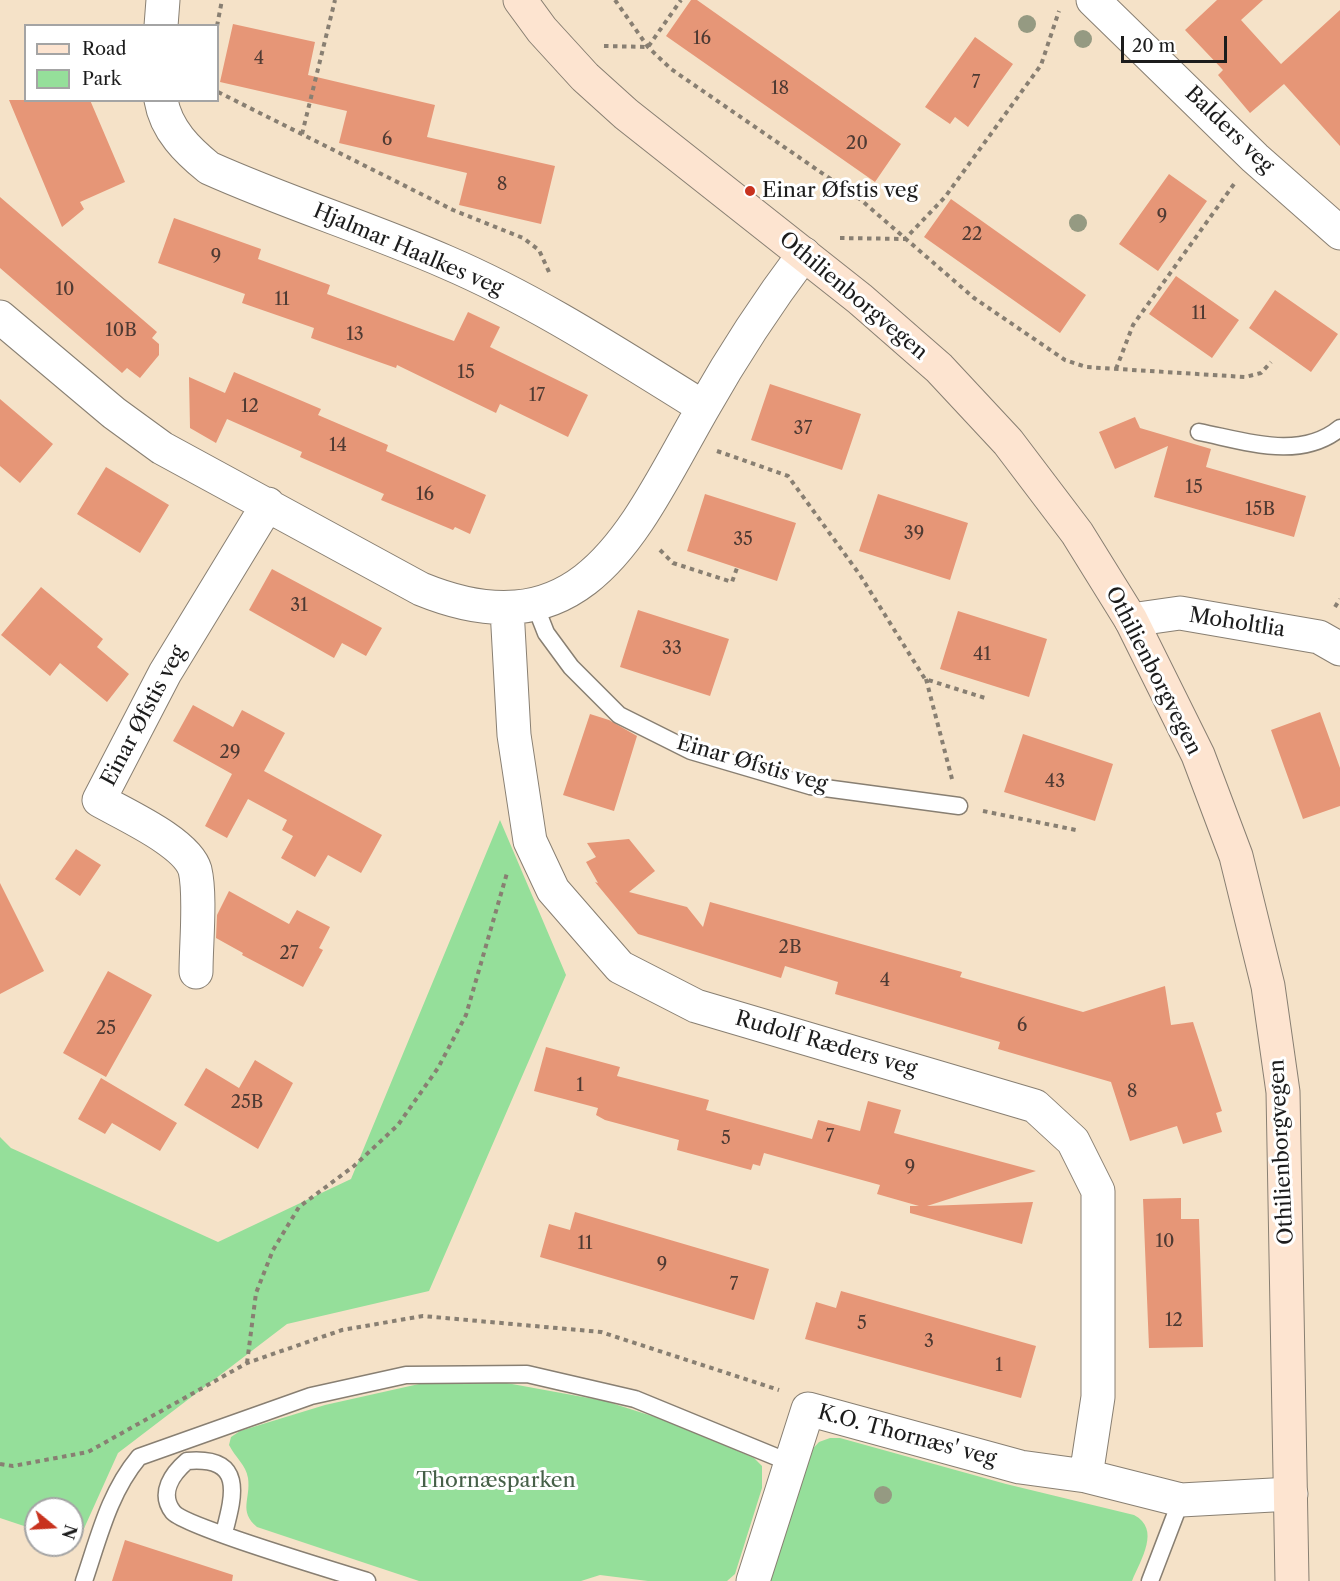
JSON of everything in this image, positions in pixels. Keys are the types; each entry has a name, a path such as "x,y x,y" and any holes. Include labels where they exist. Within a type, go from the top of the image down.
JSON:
{"street":[{"path":"161,24 164,0"},
{"name":"Othilienborgvegen","path":"520,0 542,30 585,77 626,114 804,254 939,368 1008,442 1077,533 1131,620 1198,755 1236,856 1268,986 1283,1092 1292,1581"},
{"name":"Balders veg","path":"1093,0 1256,158 1340,233"},
{"name":"Hjalmar Haalkes veg","path":"162,102 174,132 188,151 209,168 446,262 563,321 703,407"},
{"path":"0,317 114,413 162,448 268,504 421,590 452,602 521,607 574,589 601,567 625,541 641,519 703,407 783,282 804,254"},
{"name":"Einar Øfstis veg","path":"196,972 195,869 188,856 170,842 99,800 165,673 268,504"},
{"name":"Rudolf Ræders veg","path":"521,607 514,735 530,841 553,890 620,967 696,1006 1035,1106 1072,1141 1098,1191 1098,1397 1086,1476"},
{"name":"Moholtlia","path":"1131,620 1180,613 1319,637 1340,649"},
{"name":"K.O. Thornæs' veg","path":"753,1581 808,1409 1020,1467 1086,1476 1181,1500 1291,1494"}],"lane":[{"path":"1199,432 1272,446 1297,447 1319,442 1340,428"},
{"name":"Einar Øfstis veg","path":"521,607 546,633 571,667 619,715 691,751 810,786 959,806"},
{"path":"84,1581 111,1500 123,1477 139,1457 311,1396 406,1375 527,1374 538,1376 635,1399 791,1463"},
{"path":"224,1533 234,1497 233,1484 228,1473 210,1461 187,1461 169,1482 168,1504 182,1519 367,1581"},
{"path":"1150,1581 1181,1500"}],"path":[{"path":"217,24 222,0"},
{"path":"302,134 335,0"},
{"path":"615,0 648,47 671,69 709,98 861,201 974,298 1065,360 1086,367 1253,377 1261,373 1271,362"},
{"path":"648,47 681,0"},
{"path":"836,238 905,239 945,197 1041,65 1060,9"},
{"path":"599,45 648,47"},
{"path":"219,92 453,210 533,244 539,250 558,292 563,321"},
{"path":"1116,369 1133,325 1256,158"},
{"path":"685,440 788,476 860,575 925,678 959,806 1076,830"},
{"path":"625,541 657,547 673,563 732,582 737,568"},
{"path":"925,678 985,698"},
{"path":"247,1363 256,1293 273,1250 298,1207 354,1166 398,1125 438,1068 466,1015 507,872 530,841"}],"green space":[{"path":"500,820 566,975 429,1291 287,1324 118,1453 84,1528 84,1497 24,1497 24,1526 0,1518 0,1137 11,1148 218,1242 351,1179"},
{"name":"Thornæsparken","path":"501,1382 605,1401 674,1423 754,1458 762,1466 762,1488 735,1574 727,1581 648,1581 600,1575 581,1581 419,1581 257,1527 248,1516 247,1473 229,1445 231,1437 240,1431 325,1405 419,1384"},
{"path":"830,1438 840,1438 1006,1484 1134,1515 1142,1521 1146,1528 1148,1536 1144,1554 1132,1581 769,1581 809,1453 819,1442"}],"building":[{"path":"691,0 697,0 901,144 875,182 666,36"},
{"path":"1217,0 1263,0 1241,20 1281,64 1340,10 1340,146 1284,84 1250,113 1218,75 1223,70 1185,30"},
{"path":"233,24 315,42 308,75 435,105 427,137 555,166 541,224 459,205 467,173 339,143 347,111 220,82"},
{"path":"975,37 1013,64 968,127 955,117 950,124 925,107"},
{"path":"9,100 91,102 125,182 80,202 84,209 62,227"},
{"path":"1169,174 1207,201 1158,271 1119,244"},
{"path":"0,197 157,332 152,338 159,344 159,355 140,378 127,368 122,373 0,268"},
{"path":"951,199 1086,295 1060,333 924,237"},
{"path":"174,218 261,249 258,259 330,285 327,294 454,341 468,312 500,327 490,347 588,395 568,437 500,404 496,413 397,365 396,368 311,338 314,328 242,303 245,294 158,263"},
{"path":"1176,276 1239,320 1212,358 1149,314"},
{"path":"1275,290 1338,334 1311,372 1249,328"},
{"path":"234,372 321,409 318,415 388,445 386,451 486,495 470,534 455,527 453,530 381,500 384,494 300,457 302,452 227,419 216,443 190,428 189,377 225,393"},
{"path":"770,384 861,414 842,470 751,440"},
{"path":"0,399 53,444 20,483 0,466"},
{"path":"1135,417 1140,428 1211,449 1206,467 1306,496 1294,537 1154,497 1168,446 1115,469 1099,432"},
{"path":"106,467 169,505 140,553 77,514"},
{"path":"705,494 796,523 777,581 687,551"},
{"path":"878,494 968,523 950,580 859,551"},
{"path":"272,569 382,628 366,656 342,643 334,658 249,610"},
{"path":"41,587 103,639 97,647 129,674 107,702 60,663 50,676 1,635"},
{"path":"638,610 729,639 710,696 620,667"},
{"path":"958,611 1047,639 1029,697 940,669"},
{"path":"193,705 233,727 242,710 285,733 264,771 382,835 361,873 328,855 315,877 281,858 293,836 282,830 287,820 248,799 227,838 205,826 232,774 173,741"},
{"path":"1320,712 1340,768 1340,806 1303,819 1271,730"},
{"path":"590,714 609,720 637,736 614,811 563,795"},
{"path":"1023,734 1113,764 1095,821 1004,792"},
{"path":"629,839 655,871 629,892 687,907 703,927 710,902 962,972 960,977 1083,1012 1165,986 1171,1025 1193,1022 1222,1111 1216,1113 1222,1132 1183,1144 1177,1126 1130,1141 1111,1082 998,1049 1000,1042 835,994 838,982 785,966 781,978 638,934 595,882 598,883 586,862 596,857 587,843"},
{"path":"76,849 101,865 80,896 55,879"},
{"path":"0,883 44,971 0,994"},
{"path":"229,891 289,924 297,910 330,927 319,948 323,950 303,987 242,955 243,953 216,938 217,915"},
{"path":"108,971 152,995 106,1077 63,1053"},
{"path":"546,1047 620,1067 617,1076 709,1100 706,1110 812,1139 818,1120 860,1131 868,1101 901,1110 894,1133 1036,1171 927,1206 1033,1202 1022,1244 910,1213 910,1206 919,1206 877,1194 880,1185 764,1153 760,1166 753,1164 751,1170 677,1150 679,1140 605,1120 596,1115 598,1108 534,1091"},
{"path":"255,1060 293,1083 258,1149 184,1105 206,1068 239,1088"},
{"path":"101,1078 177,1123 160,1151 112,1123 105,1134 78,1119"},
{"path":"1181,1198 1181,1219 1199,1219 1203,1347 1149,1348 1143,1199"},
{"path":"575,1212 769,1269 754,1320 540,1257 549,1224 570,1230"},
{"path":"841,1291 1036,1346 1021,1398 805,1339 816,1302 836,1308"},
{"path":"125,1540 233,1575 232,1581 112,1581"}],"place":[{"name":"Einar Øfstis veg","path":"750,191"}]}
